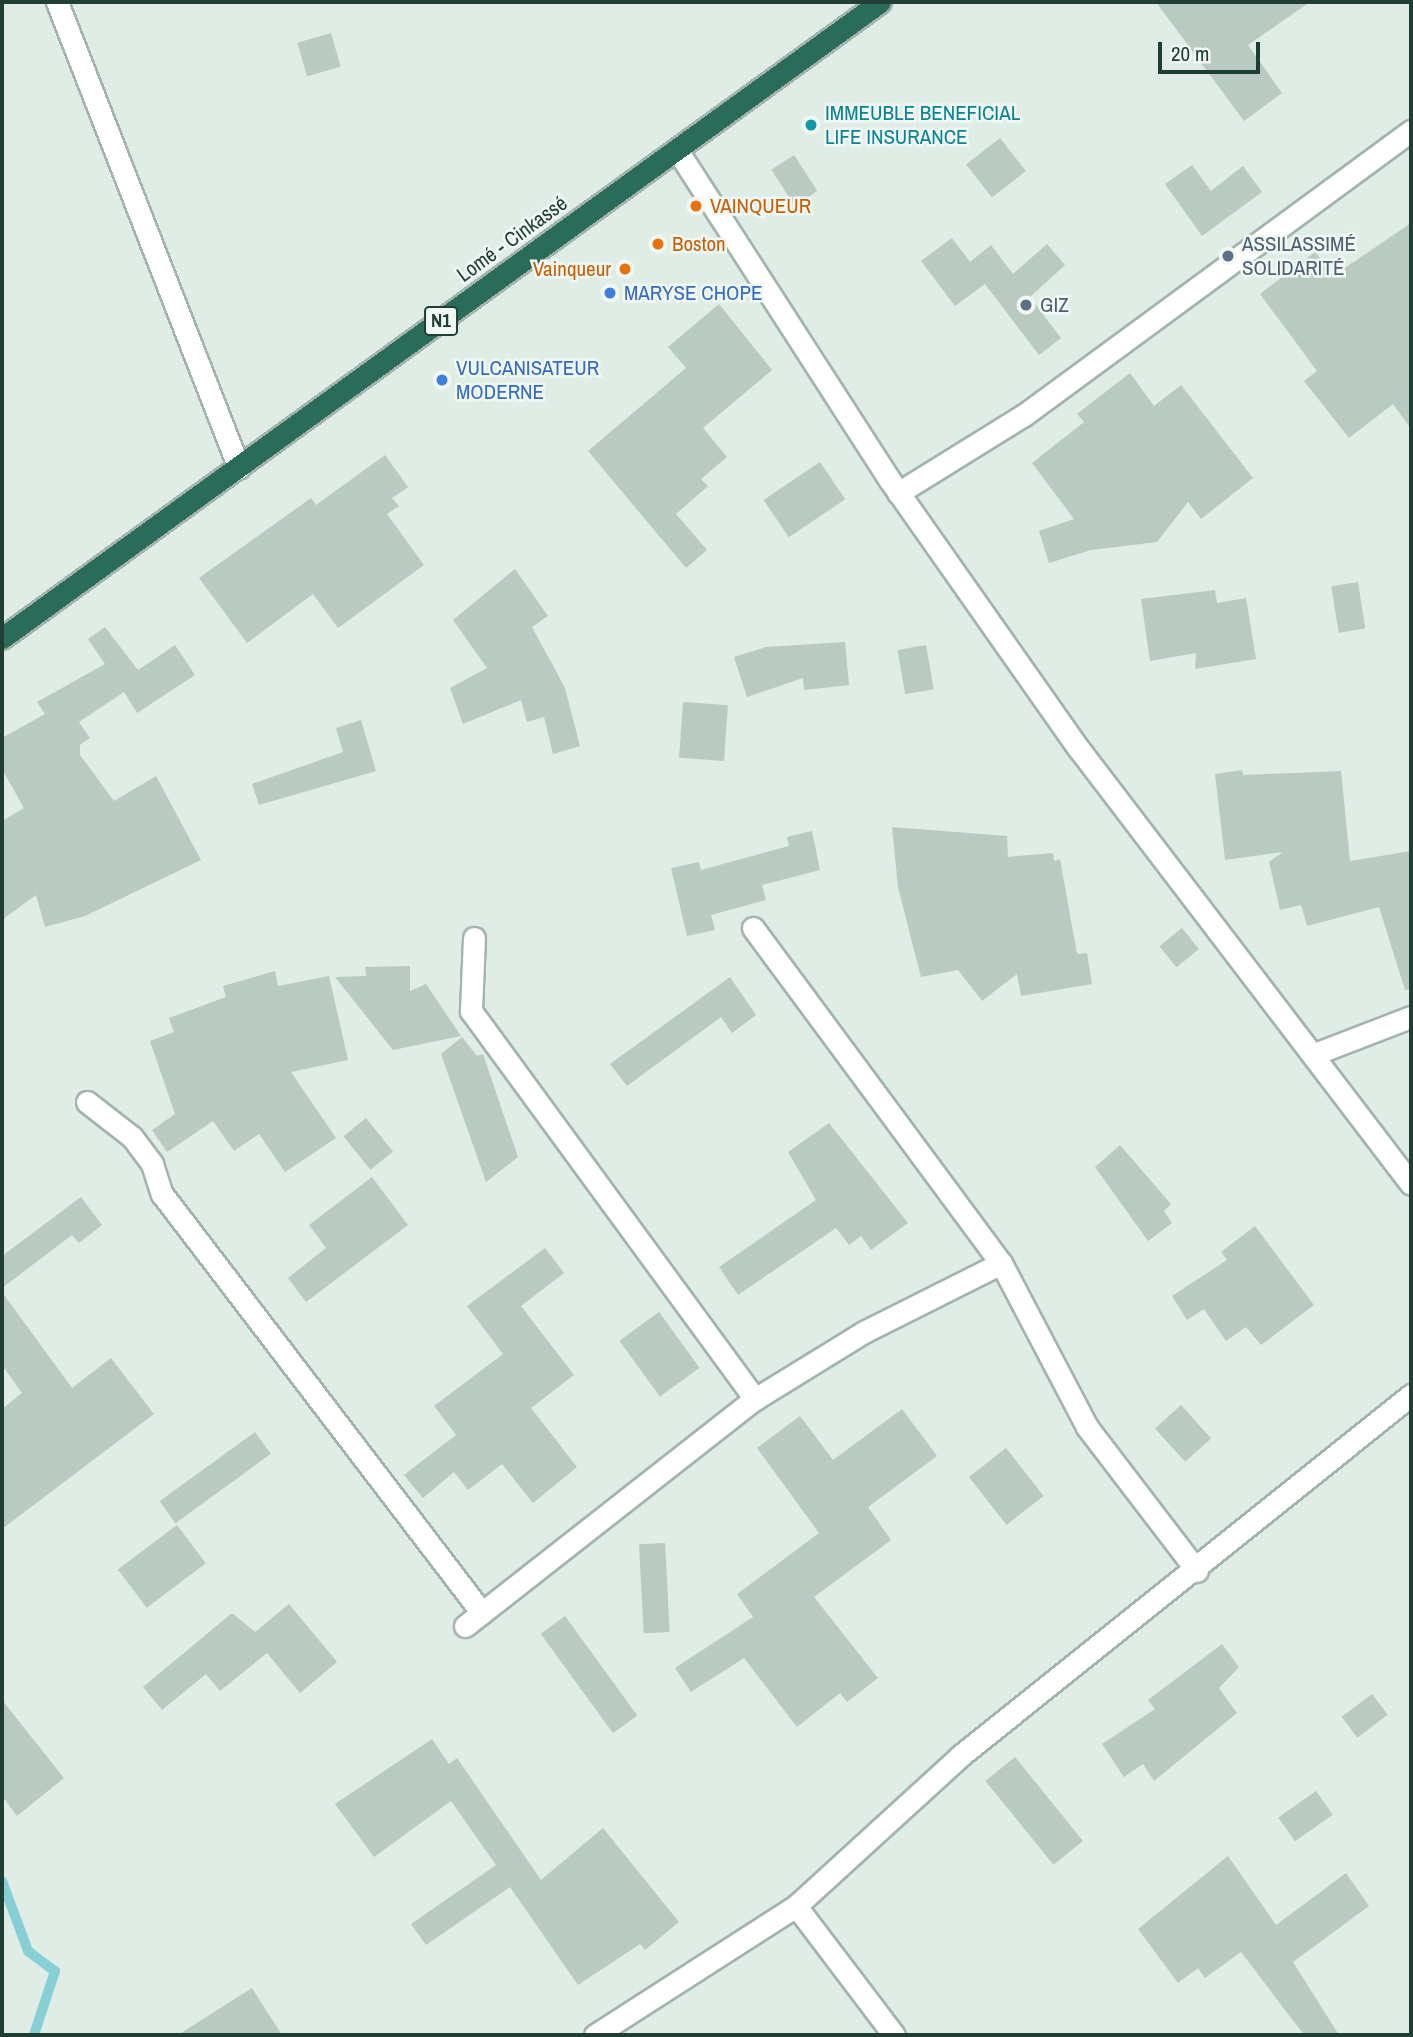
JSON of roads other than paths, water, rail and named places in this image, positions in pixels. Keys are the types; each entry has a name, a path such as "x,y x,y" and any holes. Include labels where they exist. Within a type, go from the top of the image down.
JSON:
{"highway":[{"name":"Lomé - Cinkassé","path":"2,638 880,2"}],"street":[{"path":"57,2 239,468"},
{"path":"898,493 1035,408 1411,131"},
{"path":"677,150 898,493 1079,749 1317,1053 1411,1184"},
{"path":"753,928 1001,1263 1087,1427 1197,1572"},
{"path":"474,938 471,1012 755,1399"},
{"path":"1317,1053 1411,1017"},
{"path":"87,1102 132,1136 152,1164 162,1194 474,1619 755,1399 864,1332 1001,1263"},
{"path":"595,2035 796,1906 960,1756 1197,1572 1411,1395"},
{"path":"796,1906 894,2035"}],"waterway":[{"path":"2,1881 28,1951 55,1971 34,2035"}],"place":[{"name":"IMMEUBLE BENEFICIAL LIFE INSURANCE","path":"811,125"},
{"name":"VAINQUEUR","path":"696,206"},
{"name":"Boston","path":"658,244"},
{"name":"ASSILASSIMÉ SOLIDARITÉ","path":"1228,256"},
{"name":"Vainqueur","path":"625,269"},
{"name":"MARYSE CHOPE","path":"610,293"},
{"name":"GIZ","path":"1026,305"},
{"name":"VULCANISATEUR MODERNE","path":"442,380"}]}
